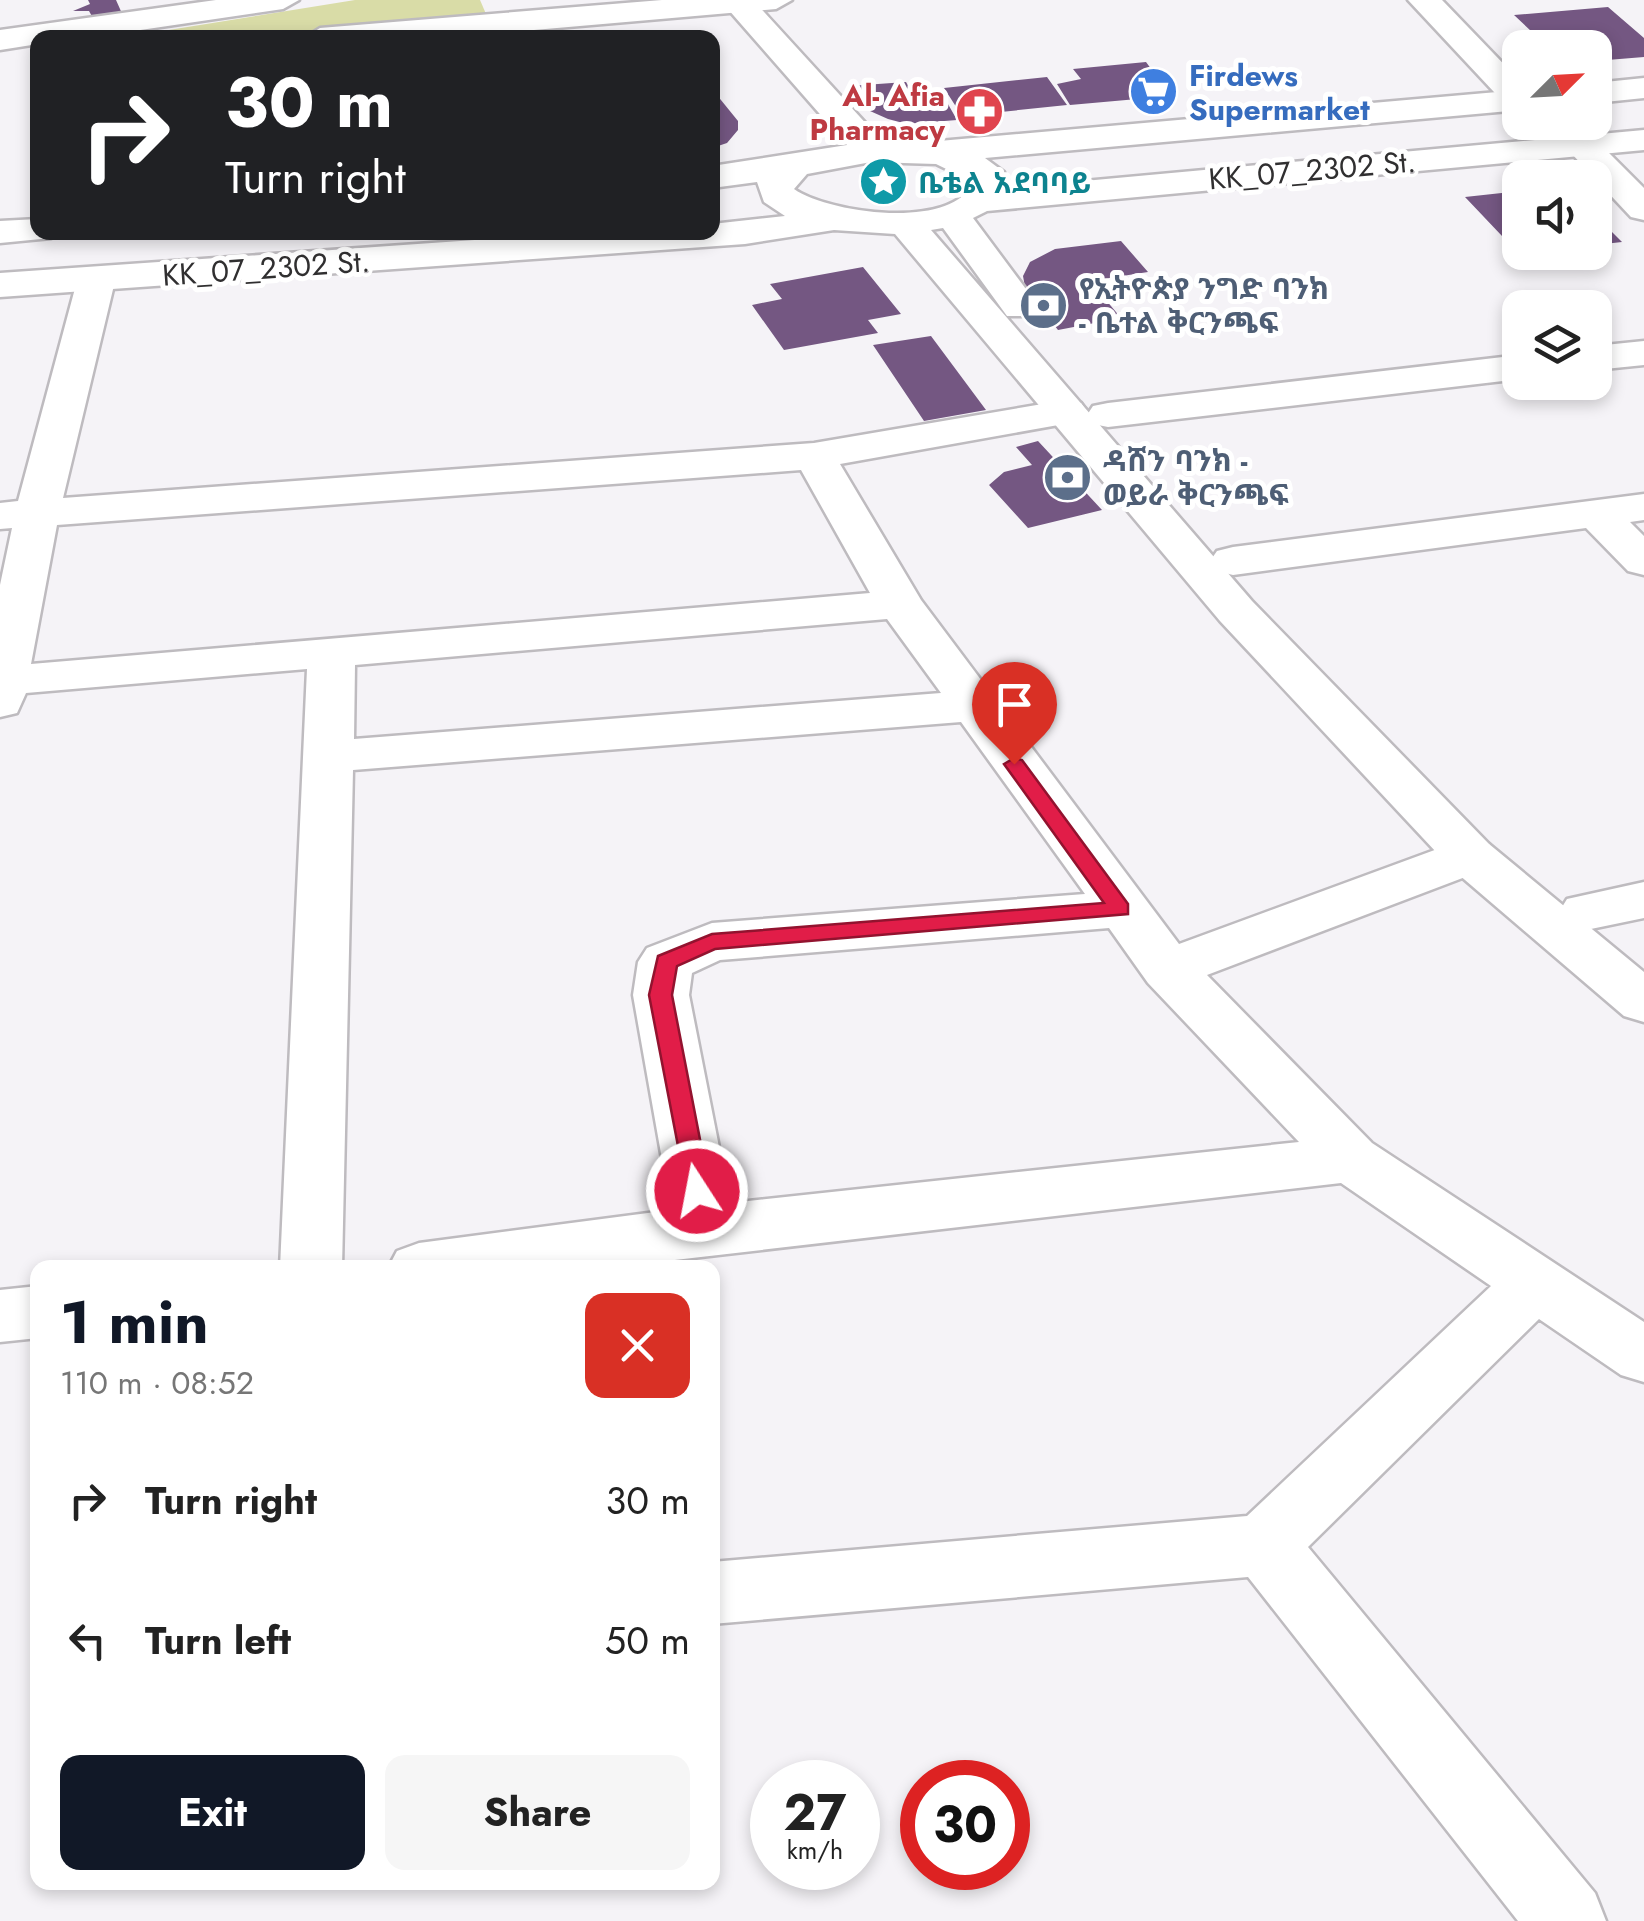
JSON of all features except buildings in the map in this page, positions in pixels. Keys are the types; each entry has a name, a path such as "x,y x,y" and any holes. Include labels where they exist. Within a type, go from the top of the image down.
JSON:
{"street":[{"path":"70,30 282,0"},
{"path":"370,30 488,11 776,0"},
{"path":"1424,0 1502,81"},
{"path":"721,2 872,151"},
{"path":"721,2 803,124 804,152 775,182 777,194 799,210 830,220"},
{"path":"0,40 30,36"},
{"path":"0,62 30,60"},
{"path":"1612,91 1644,88"},
{"name":"KK_07_2302 St.","path":"928,153 1502,102"},
{"path":"838,115 913,142 1021,146"},
{"name":"KK_07_2302 St.","path":"720,235 789,230 830,220 942,223 1160,183 1644,140"},
{"path":"1583,146 1644,208"},
{"path":"722,176 804,152 928,153 980,168 991,180 942,223"},
{"path":"789,230 871,235 942,223 1005,244 1084,206 1160,183"},
{"path":"942,223 1236,611 1470,856 1644,1002"},
{"path":"0,232 30,230"},
{"name":"KK_07_2302 St.","path":"0,285 653,240"},
{"path":"1005,244 1087,414 1233,560 1384,726 1586,912 1644,957"},
{"path":"96,281 18,514 1,688 332,652 900,604"},
{"path":"1612,356 1644,353"},
{"path":"18,514 814,456 1087,414 1502,369"},
{"path":"814,456 900,604 1120,909 1168,969 1351,1159 1644,1356"},
{"path":"1233,560 1644,507"},
{"path":"1596,512 1644,561"},
{"path":"311,1260 332,756 332,652"},
{"path":"332,756 972,706"},
{"path":"1168,969 1470,856"},
{"path":"1586,912 1644,900"},
{"path":"705,1230 660,995 666,962 712,942 1120,909"},
{"path":"479,1260 705,1230 1351,1159"},
{"path":"720,1592 1264,1544 1536,1282"},
{"path":"0,1316 30,1313"},
{"path":"1264,1544 1567,1921"}],"green space":[{"path":"355,0 480,0 493,30 169,30"}],"place":[{"name":"Firdews Supermarket","path":"1154,92"},
{"name":"Al- Afia Pharmacy","path":"980,112"},
{"name":"ቤቴል አደባባይ","path":"883,182"},
{"name":"የኢትዮጵያ ንግድ ባንክ - ቤተል ቅርንጫፍ","path":"1044,305"},
{"name":"ዳሸን ባንክ - ወይራ ቅርንጫፍ","path":"1068,477"}],"route":[{"path":"697,1191 660,995 666,962 712,942 1120,909 1014,764"}]}
